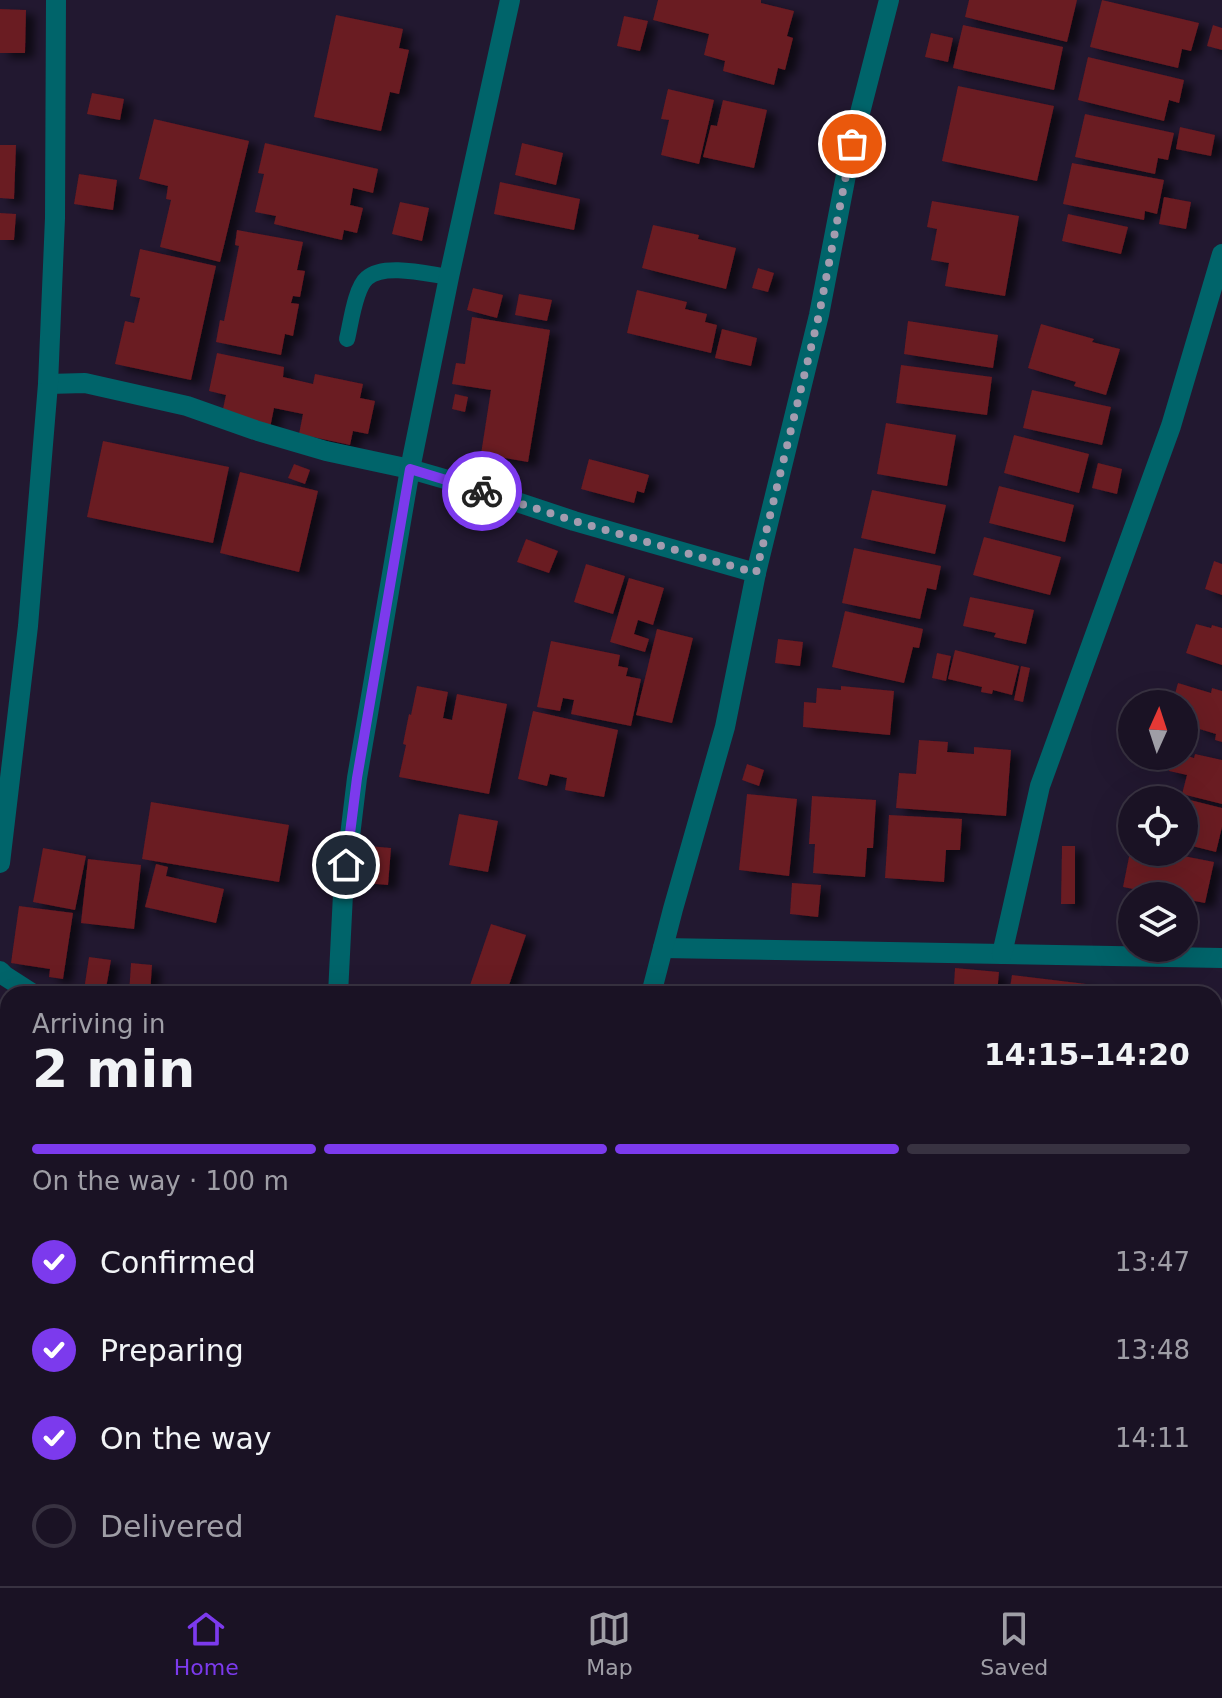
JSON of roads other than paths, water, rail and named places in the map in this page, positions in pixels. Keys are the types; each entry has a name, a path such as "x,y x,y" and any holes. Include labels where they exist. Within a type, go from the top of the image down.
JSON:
{"street":[{"path":"0,863 28,626 48,384 55,218 56,0"},
{"path":"338,986 343,894 357,778 410,469 510,0"},
{"path":"653,986 725,727 756,573 819,315 852,144 889,0"},
{"path":"1002,954 1040,786 1171,426 1222,254"},
{"path":"48,384 85,383 187,406 326,451 410,469 574,521 756,573"},
{"path":"663,948 1222,958"},
{"path":"0,971 22,986"}],"lane":[{"path":"347,339 357,296 366,278 387,269 449,277"}]}
